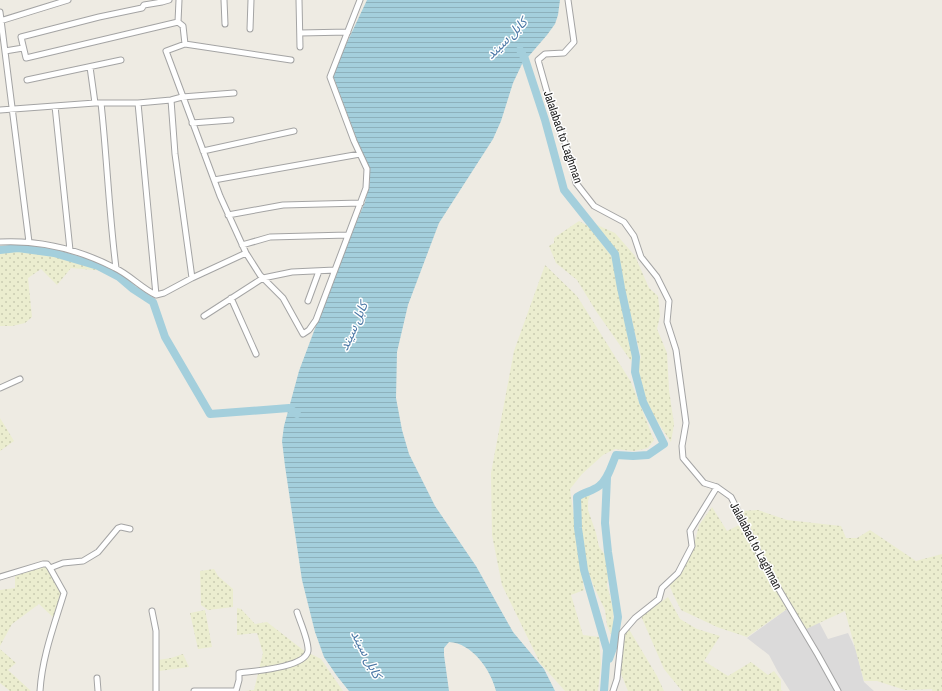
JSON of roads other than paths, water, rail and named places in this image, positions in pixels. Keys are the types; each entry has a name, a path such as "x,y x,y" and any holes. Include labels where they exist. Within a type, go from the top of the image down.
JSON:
{"street":[{"path":"48,0 48,6"},
{"path":"1,21 68,0"},
{"path":"169,0 144,5 142,8 21,37 26,58 178,22"},
{"path":"178,0 178,22"},
{"path":"224,0 225,24"},
{"path":"250,29 251,0"},
{"path":"299,0 300,47"},
{"path":"292,60 185,44 166,51 214,180 242,245 263,278 283,298 303,334 309,330 316,320 366,188 367,169 354,141 330,78 360,0"},
{"name":"Jalalabad to Laghman","path":"568,0 574,42 564,53 545,54 538,60 551,106 567,148 576,183 594,206 624,222 634,236 641,257 657,277 669,301 667,322 676,350 686,423 682,446 683,458 704,483 717,488 731,498 768,571 838,691"},
{"path":"0,12 11,109 29,242"},
{"path":"178,22 183,26 185,44"},
{"path":"300,33 348,32"},
{"path":"5,51 23,48"},
{"path":"27,80 121,60"},
{"path":"90,67 98,103 108,164 111,233 116,268"},
{"path":"0,110 98,103 138,103 172,100 182,97 234,94"},
{"path":"172,100 175,154 192,278"},
{"path":"138,103 156,295"},
{"path":"55,106 70,250"},
{"path":"192,123 230,120"},
{"path":"203,151 294,131"},
{"path":"214,180 360,154"},
{"path":"228,215 284,205 361,203"},
{"path":"242,245 270,237 348,235"},
{"path":"0,242 42,243 70,250 116,268 156,295 164,293 192,278 246,253"},
{"path":"204,316 263,278 292,272 335,270"},
{"path":"308,301 319,271"},
{"path":"231,298 256,354"},
{"path":"0,388 20,379"},
{"path":"612,691 617,679 622,633 635,618 659,599 662,588 678,572 692,546 690,531 717,488"},
{"path":"50,568 63,564 83,561 98,552 118,528 121,527 130,529"},
{"path":"0,577 47,564 64,593 46,651 41,676 40,691"},
{"path":"152,610 156,631 156,691"},
{"path":"195,691 236,690 239,680 239,673 278,667 296,662 305,657 308,652 308,645 296,612"},
{"path":"97,678 98,691"}],"water":[{"name":"کابل سيند","path":"367,0 560,0 555,24 522,64 513,83 501,121 493,139 439,223 408,305 397,352 396,398 402,430 409,454 435,506 476,566 513,632 544,669 555,691 496,691 490,675 473,652 465,647 449,642 444,648 444,655 449,691 349,691 324,657 315,632 302,580 282,441 284,426 299,371 346,246 365,202 370,181 369,172 333,76 334,70"}],"waterway":[{"path":"520,50 525,59 545,120 564,190 615,254 636,357 635,372 643,402 664,444 648,455 616,455 607,476 602,483 597,488 577,497 578,528 584,570 607,650 604,691"},
{"path":"0,250 18,248 54,253 98,266 119,277 133,289 153,302 165,337 210,414 289,408 297,414"},
{"path":"607,477 605,523 618,617 613,648 609,659"}]}
